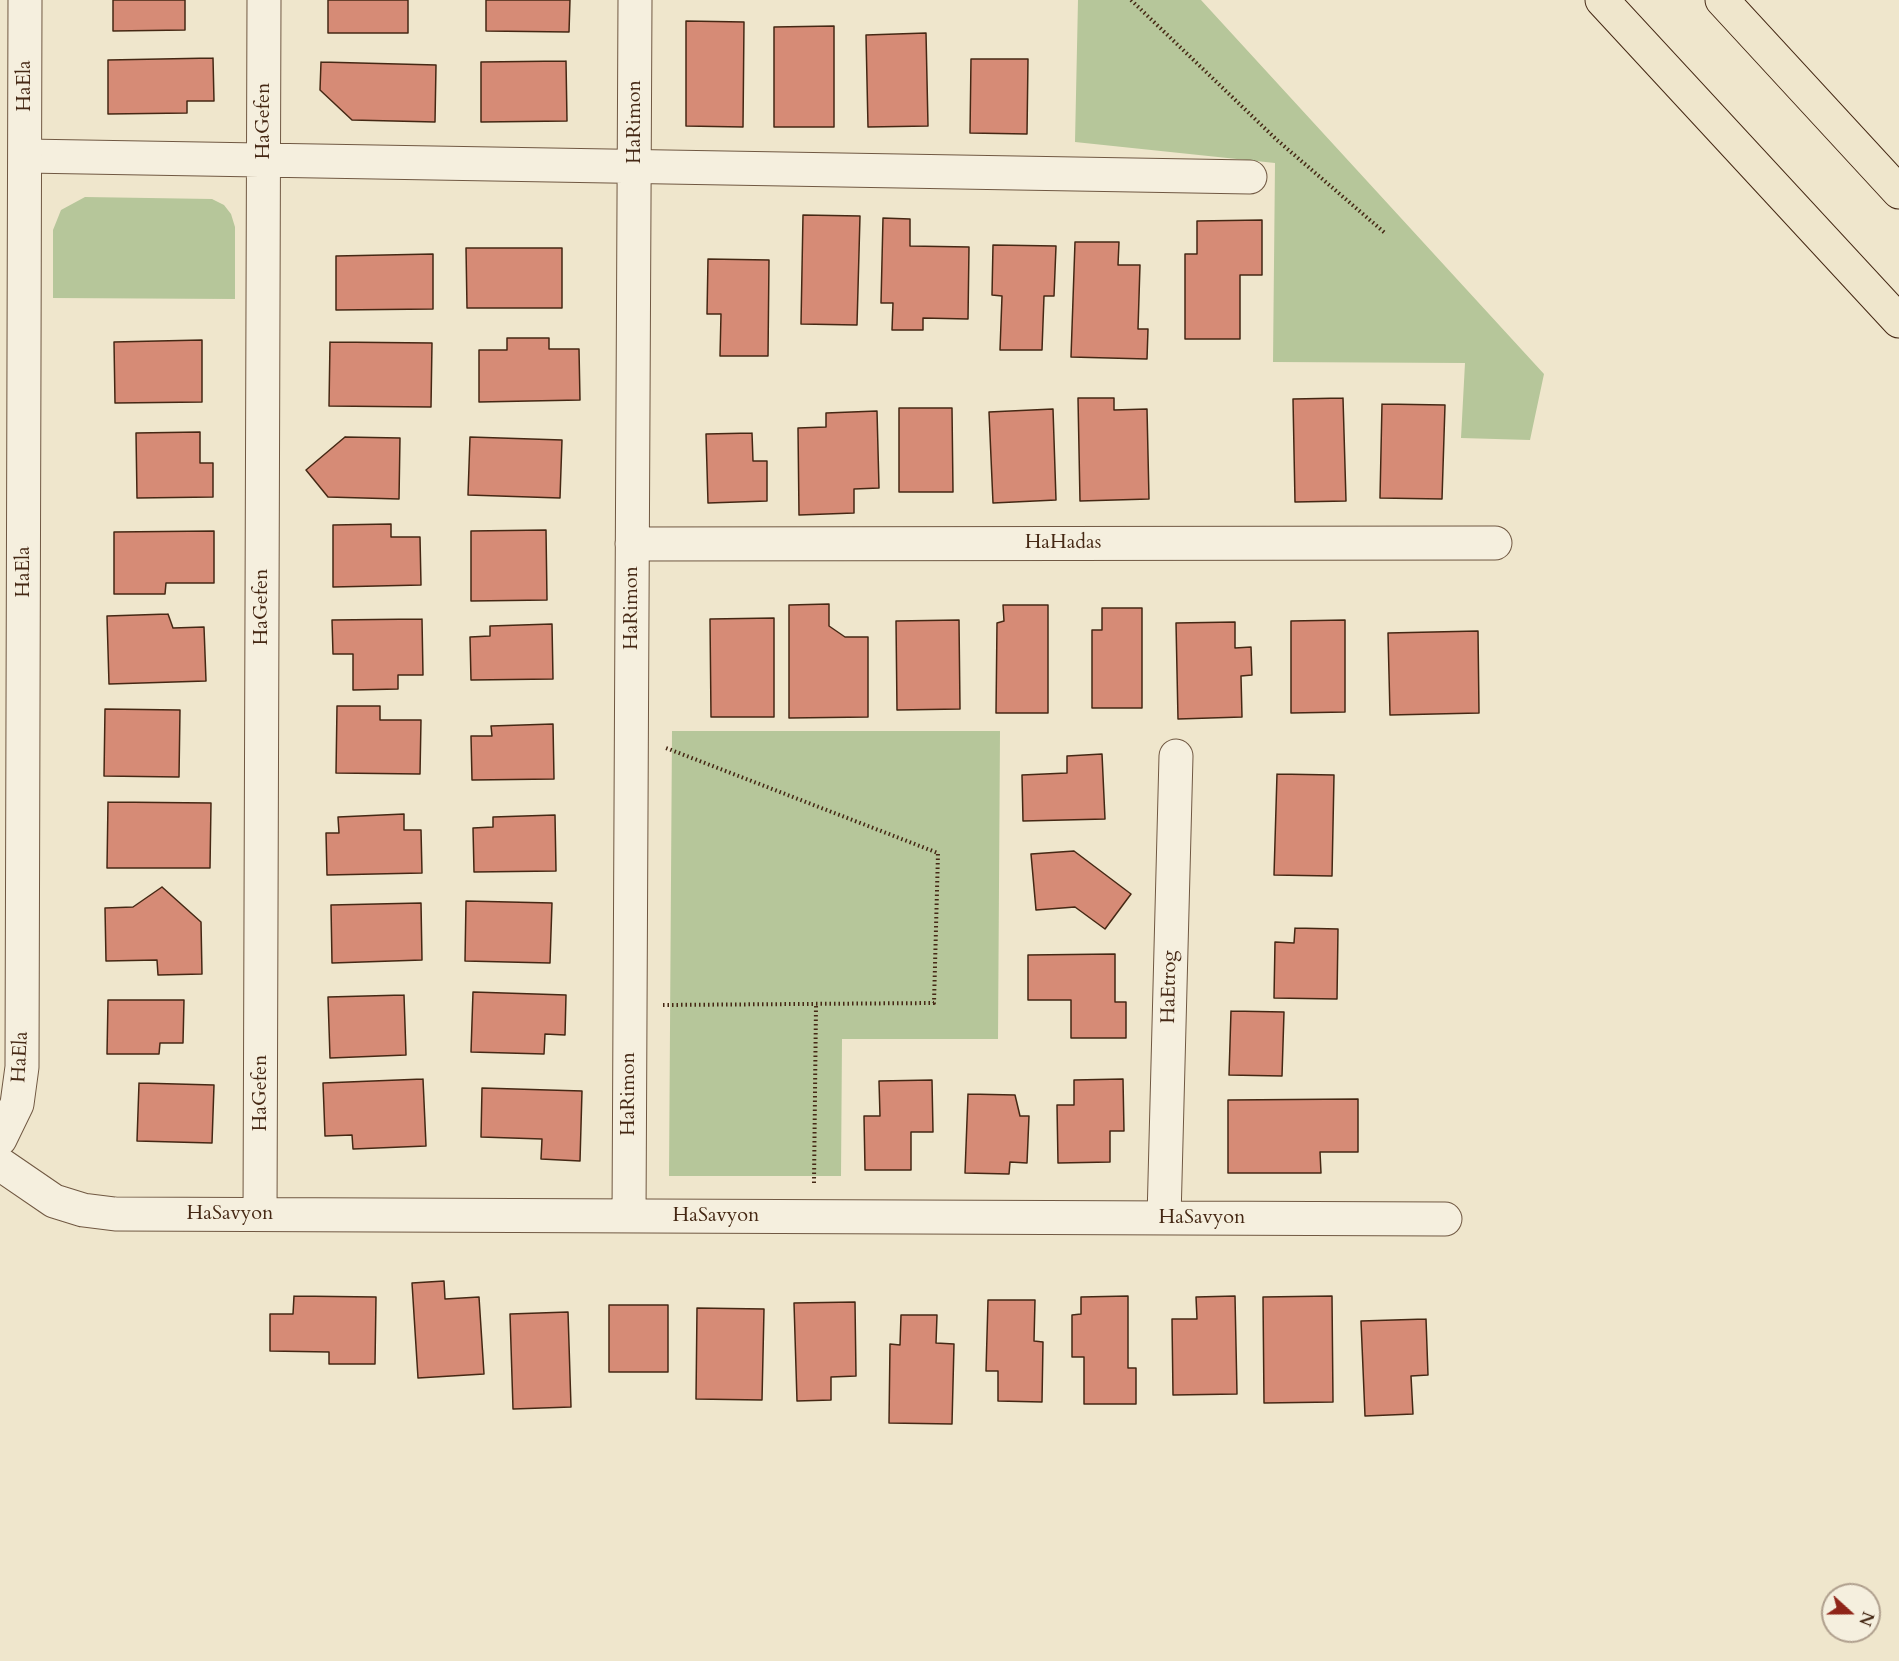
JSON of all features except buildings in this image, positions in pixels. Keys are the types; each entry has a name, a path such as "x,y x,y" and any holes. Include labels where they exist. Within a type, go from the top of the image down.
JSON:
{"highway":[{"path":"1602,0 1899,321"},
{"path":"1722,0 1899,192"}],"street":[{"name":"HaEla","path":"0,1139 17,1104 22,1067 25,0"},
{"name":"HaGefen","path":"260,1214 264,0"},
{"name":"HaRimon","path":"629,1216 635,0"},
{"path":"26,156 1250,177"},
{"name":"HaHadas","path":"632,544 1495,543"},
{"name":"HaEtrog","path":"1164,1218 1176,756"},
{"name":"HaSavyon","path":"0,1164 54,1201 83,1210 115,1214 1445,1219"}],"path":[{"path":"1131,0 1277,140 1385,234"},
{"path":"630,1006 934,1003 938,853 631,735"},
{"path":"814,1216 816,1004"}],"green space":[{"path":"1078,0 1201,0 1544,374 1530,440 1461,438 1465,363 1273,362 1275,163 1075,142"},
{"path":"85,197 212,199 224,205 231,214 235,227 235,299 53,298 53,230 61,210"},
{"path":"672,731 1000,731 998,1039 842,1039 841,1176 669,1176"}]}
